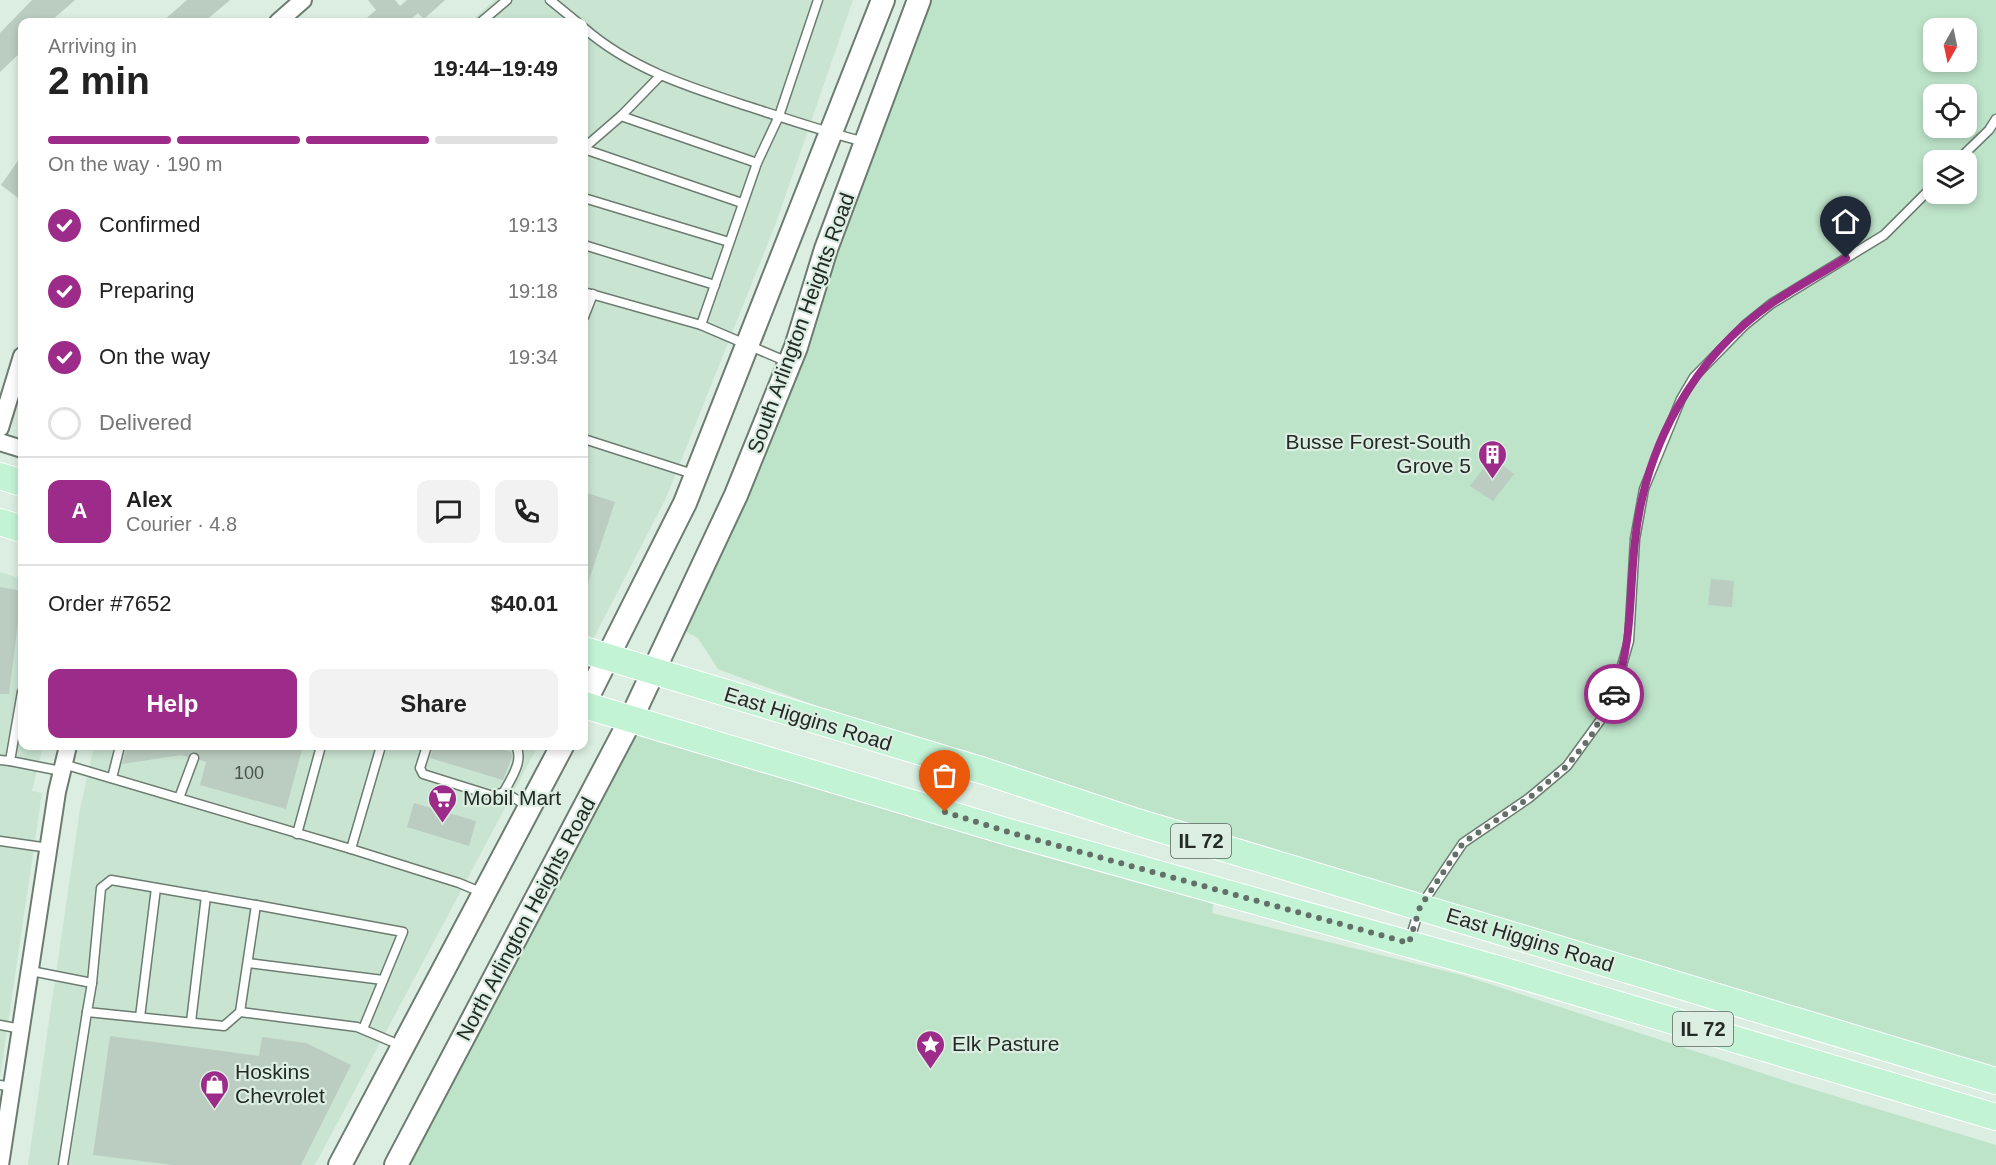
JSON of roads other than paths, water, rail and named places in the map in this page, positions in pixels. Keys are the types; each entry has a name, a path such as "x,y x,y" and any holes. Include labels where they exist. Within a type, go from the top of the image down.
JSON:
{"main road":[{"name":"South Arlington Heights Road","path":"608,657 697,475 746,344 883,0"},
{"name":"South Arlington Heights Road","path":"653,672 759,445 790,363 826,249 919,0"},
{"path":"0,476 18,482"},
{"path":"0,522 18,528"},
{"name":"East Higgins Road","path":"588,651 984,771 1137,822 1996,1081"},
{"path":"588,697 608,657"},
{"name":"North Arlington Heights Road","path":"396,1165 631,719 653,672"},
{"name":"East Higgins Road","path":"588,706 1012,833 1409,943 1996,1117"},
{"path":"340,1165 560,750"}],"street":[{"path":"283,18 303,0"},
{"path":"0,428 18,369"},
{"path":"0,442 18,448"},
{"path":"0,1165 6,1086 21,1029 62,768 67,750"}],"lane":[{"path":"486,18 507,0"},
{"path":"550,0 572,18"},
{"path":"701,325 742,203 757,163 779,116 818,0"},
{"path":"588,32 601,43 659,76 831,134 866,142"},
{"path":"588,145 621,116 659,76"},
{"path":"621,116 757,163"},
{"path":"1968,150 1989,130 1996,119"},
{"path":"588,149 742,203"},
{"path":"1409,943 1420,907 1463,843 1529,798 1567,766 1610,706 1629,640 1635,539 1644,489 1671,420 1694,377 1733,337 1771,303 1884,235 1923,196"},
{"path":"588,199 729,242"},
{"path":"588,246 716,285"},
{"path":"588,293 701,325 790,363"},
{"path":"588,440 697,475"},
{"path":"10,761 18,715"},
{"path":"112,778 119,750"},
{"path":"297,834 320,750"},
{"path":"351,849 380,750"},
{"path":"427,750 420,768 423,774 493,796 504,792 516,769 519,755 517,750"},
{"path":"178,798 194,758"},
{"path":"0,760 62,768 112,778 351,849 459,883 483,894"},
{"path":"504,792 529,807"},
{"path":"0,841 49,849"},
{"path":"63,1165 92,983 101,888 111,880 403,932 363,1029"},
{"path":"140,1017 156,888"},
{"path":"191,1022 206,896"},
{"path":"87,1012 224,1026 240,1012 256,905"},
{"path":"248,963 383,980"},
{"path":"31,971 92,983"},
{"path":"240,1012 363,1029 403,1046"},
{"path":"0,1025 21,1029"}],"place":[{"name":"Busse Forest-South Grove 5","path":"1492,480"},
{"name":"Mobil Mart","path":"442,824"},
{"name":"Elk Pasture","path":"931,1070"},
{"name":"Hoskins Chevrolet","path":"214,1110"}]}
